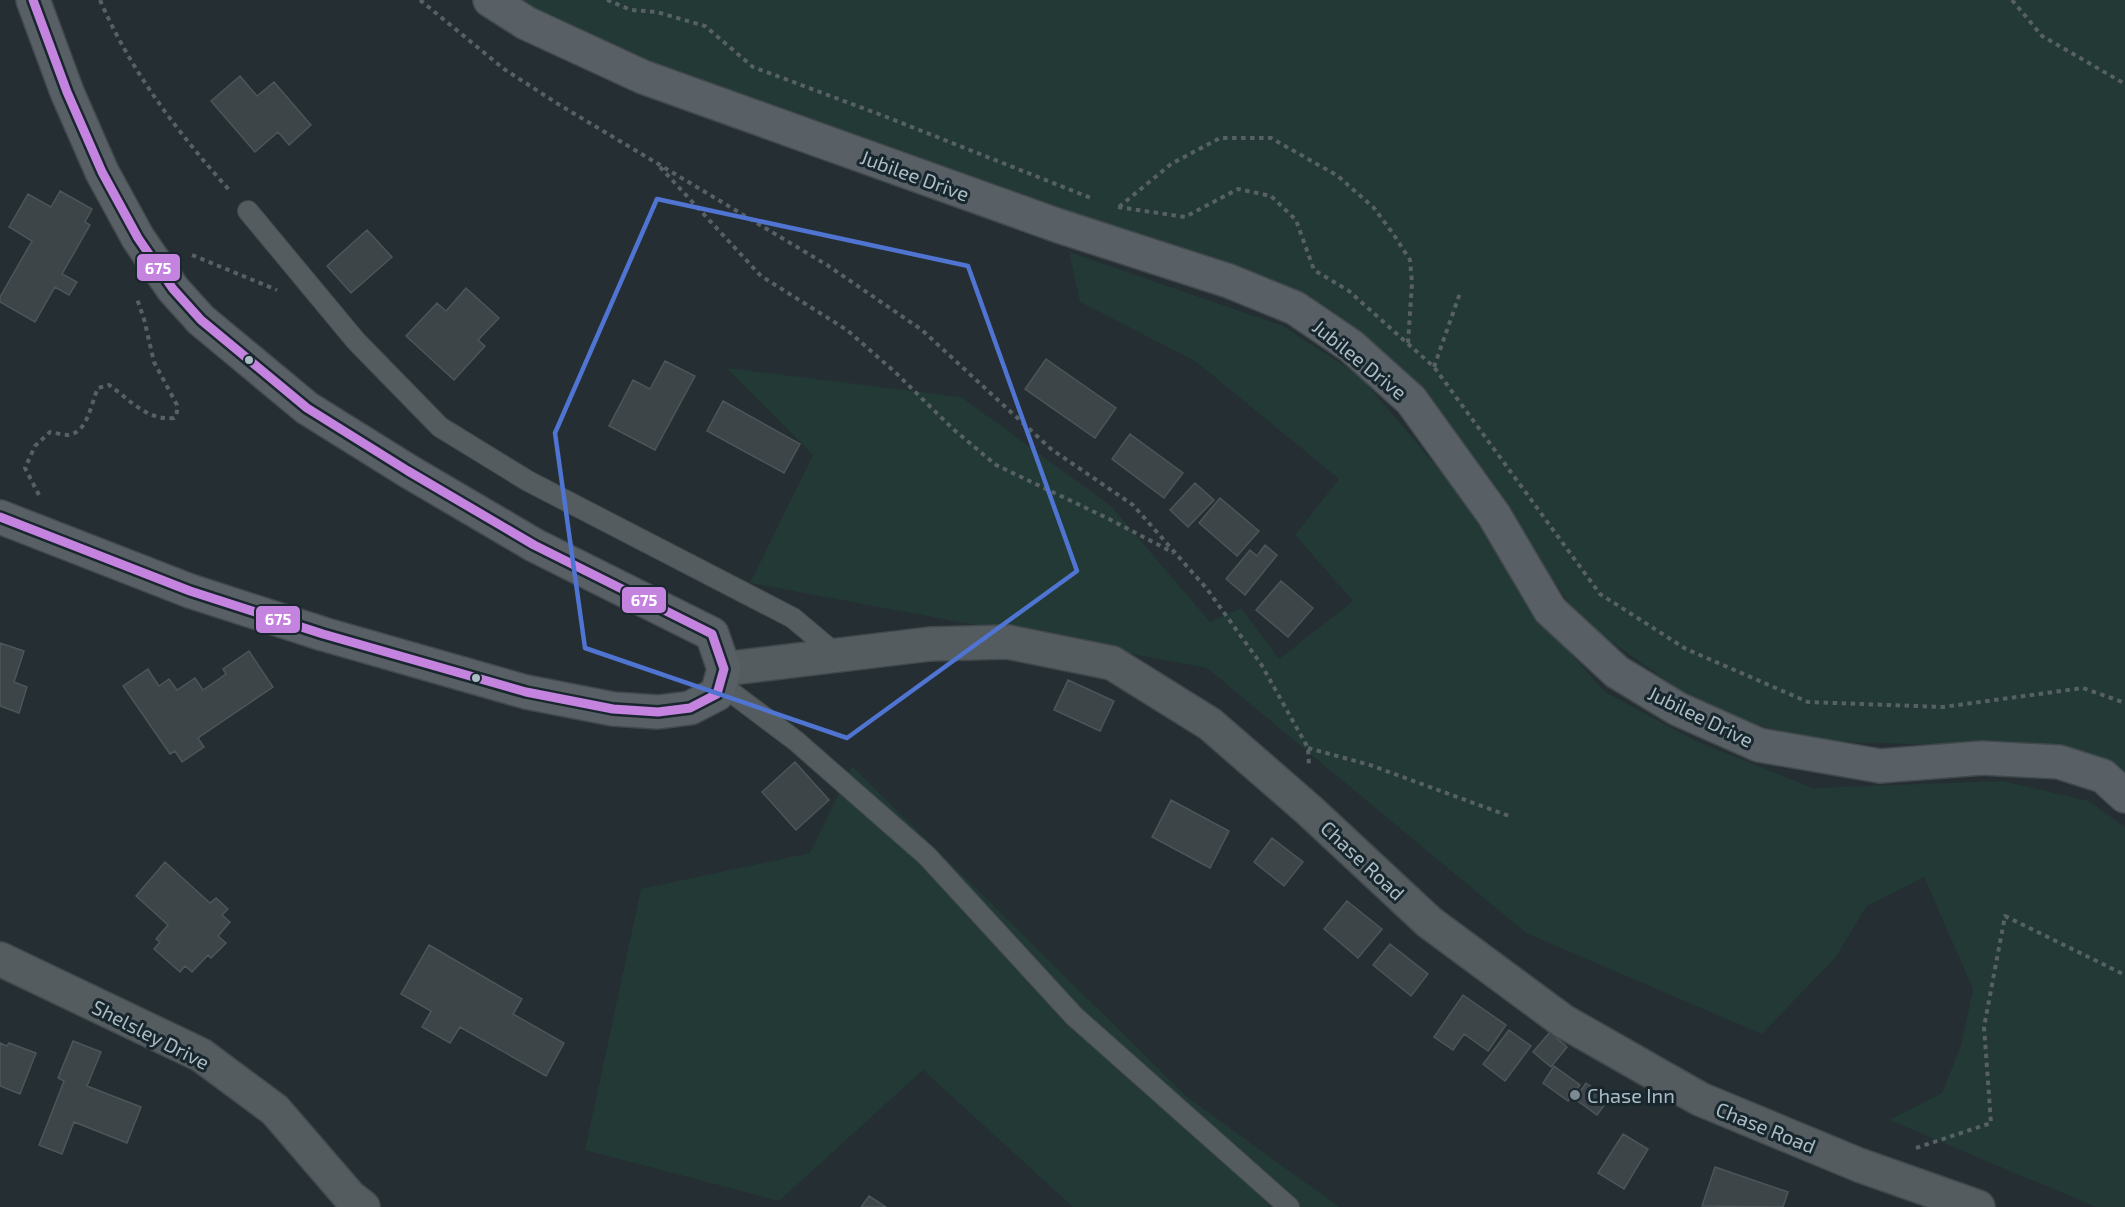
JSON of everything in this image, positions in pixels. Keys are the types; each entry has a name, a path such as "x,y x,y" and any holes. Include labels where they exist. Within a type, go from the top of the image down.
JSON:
{"main road":[{"path":"8,520 190,591 323,634 526,692 613,709 658,712 690,708 717,694 722,676 712,634 534,545 408,471 307,408 201,320 173,289 138,238 102,172 67,92 33,0"},
{"name":"Jubilee Drive","path":"490,0 526,23 643,77 1059,226 1229,281 1295,308 1351,346 1411,400 1494,515 1550,610 1617,672 1688,714 1759,745 1880,766 1982,758 2059,762 2103,776 2125,796"}],"street":[{"name":"Chase Road","path":"722,676 837,655 930,644 1008,642 1112,663 1210,724 1310,811 1429,921 1563,1021 1700,1099 1851,1162 1978,1207"},
{"name":"Shelsley Drive","path":"0,959 201,1056 275,1110 350,1197 363,1207"}],"lane":[{"path":"248,211 356,341 440,427 528,481 793,618 837,655"},
{"path":"722,676 927,856 1074,1016 1289,1207"}],"path":[{"path":"100,0 148,89 191,148 248,211"},
{"path":"420,0 504,69 558,104 827,265 921,330 1051,449 1133,505 1207,589 1261,664 1308,748 1310,811"},
{"path":"2012,0 2043,36 2125,84"},
{"path":"1119,208 1171,164 1220,138 1271,138 1338,176 1374,208 1394,235 1410,260 1412,283 1408,344"},
{"path":"656,162 761,276 847,330 896,373 953,429 996,465 1177,554"},
{"path":"8,520 34,513 41,499 25,468 35,446 50,432 70,435 82,428 88,418 90,404 98,388 109,385 142,411 156,417 174,418 177,405 154,362 134,286 137,272 149,253"},
{"path":"189,254 279,291"},
{"path":"1434,367 1460,293"},
{"path":"1308,748 1370,765 1509,816"},
{"path":"1908,1152 1991,1123 1984,1027 2005,916 2125,975"}],"highlighted area":[{"path":"657,199 968,266 1077,571 847,738 585,648 555,433"}],"green space":[{"path":"490,0 2125,0 2125,779 2113,769 2078,750 1800,740 1697,702 1582,621 1415,384 1295,308 643,77"},
{"path":"1069,252 1283,326 1360,376 1453,486 1545,625 1605,692 1696,741 1813,788 2003,781 2089,801 2125,827 2125,1207 2096,1207 1889,1120 1942,1093 1961,1045 1973,989 1924,877 1867,906 1835,958 1762,1034 1526,933 1207,668 750,583 813,455 727,368 961,397 1111,506 1210,622 1241,608 1279,659 1353,601 1295,535 1339,479 1195,361 1080,302"},
{"path":"852,766 1186,1096 1339,1207 1073,1207 923,1070 779,1201 585,1150 641,889 810,853"}],"building":[{"path":"240,76 257,96 274,82 311,125 289,145 278,132 255,152 211,101"},
{"path":"60,191 92,209 85,222 90,225 62,274 77,282 69,295 55,287 35,322 0,302 0,297 32,241 9,227 28,194 51,207"},
{"path":"367,230 392,257 351,293 327,266"},
{"path":"466,288 499,318 478,340 485,346 454,380 406,336 437,303 446,311"},
{"path":"1046,359 1116,408 1095,438 1025,389"},
{"path":"665,361 695,376 655,450 609,426 633,380 650,389"},
{"path":"723,401 800,444 784,473 707,431"},
{"path":"1130,434 1183,473 1164,498 1112,459"},
{"path":"1195,483 1214,500 1188,527 1170,510"},
{"path":"1220,498 1259,531 1237,556 1199,523"},
{"path":"1265,545 1277,555 1245,595 1226,579 1250,550 1257,556"},
{"path":"1281,581 1313,608 1288,637 1256,610"},
{"path":"0,643 24,651 14,682 27,687 19,713 0,706"},
{"path":"249,651 273,687 198,738 204,747 182,762 175,751 170,754 123,686 148,669 159,686 169,679 177,690 195,678 203,690 226,674 223,669"},
{"path":"1068,680 1114,701 1100,731 1054,710"},
{"path":"795,762 829,800 796,830 762,792"},
{"path":"1171,800 1229,831 1210,868 1152,837"},
{"path":"1272,838 1303,862 1284,886 1254,862"},
{"path":"165,862 210,903 216,898 228,909 222,915 230,922 218,936 226,943 211,958 208,955 192,972 185,966 180,972 154,949 160,942 156,939 168,925 136,896"},
{"path":"1347,901 1382,929 1358,958 1324,929"},
{"path":"1390,944 1428,974 1411,996 1373,965"},
{"path":"429,945 522,999 513,1014 564,1043 546,1076 460,1027 450,1043 422,1027 431,1011 401,994"},
{"path":"1463,995 1506,1025 1488,1051 1464,1034 1453,1050 1434,1037"},
{"path":"1509,1030 1531,1046 1505,1081 1483,1064"},
{"path":"1550,1032 1567,1047 1551,1067 1533,1052"},
{"path":"73,1041 101,1052 87,1086 141,1107 127,1143 74,1122 62,1154 39,1145 64,1081 58,1078"},
{"path":"0,1043 7,1046 9,1043 36,1053 20,1094 0,1086"},
{"path":"1554,1066 1580,1085 1568,1101 1543,1083"},
{"path":"1586,1083 1609,1099 1597,1115 1575,1099"},
{"path":"1623,1134 1648,1149 1624,1189 1598,1173"},
{"path":"1715,1167 1788,1192 1783,1207 1702,1206"},
{"path":"869,1196 886,1207 861,1207"}],"transit line":[{"name":"675","path":"0,517 190,591 323,634 526,692 613,709 658,712 690,708 717,694 724,669 712,634 534,545 408,471 307,408 201,320 173,289 138,238 102,172 67,92 33,0"}],"place":[{"name":"Chase Inn","path":"1575,1095"}]}
